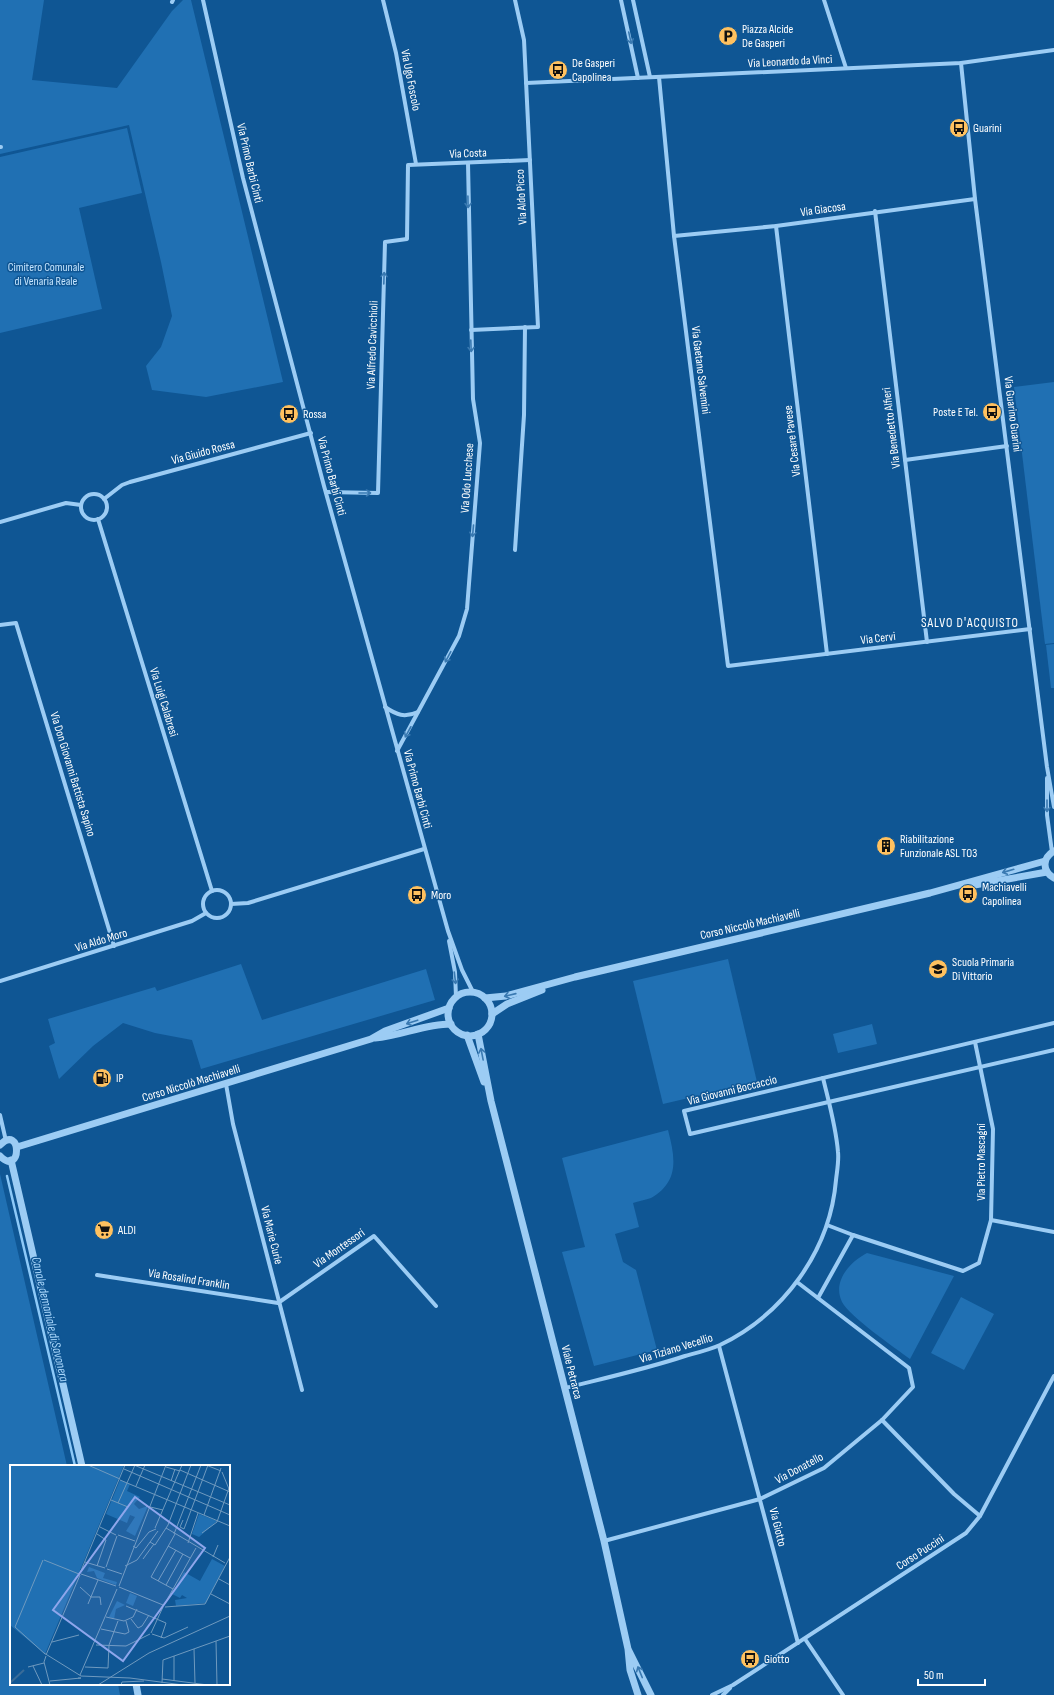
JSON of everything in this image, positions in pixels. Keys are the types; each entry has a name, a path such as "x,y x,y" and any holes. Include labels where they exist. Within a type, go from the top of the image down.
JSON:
{"street":[{"name":"Via Primo Barbi Cinti","path":"204,0 243,178 326,492 448,931 462,970 473,992"},
{"name":"Via Ugo Foscolo","path":"383,0 396,53 416,164"},
{"name":"Via Aldo Picco","path":"515,0 524,40 538,327 525,328"},
{"path":"621,0 638,78"},
{"path":"633,0 650,77"},
{"path":"824,0 846,68"},
{"name":"Via Leonardo da Vinci","path":"526,83 960,63 1054,50"},
{"name":"Via Guarino Guarini","path":"960,63 975,199 1047,767 1054,807"},
{"name":"Via Gaetano Salvemini","path":"659,77 674,236 728,666"},
{"name":"Via Costa","path":"408,165 530,160"},
{"name":"Via Odo Lucchese","path":"418,712 459,636 467,609 480,443 473,398 468,163"},
{"name":"Via Alfredo Cavicchioli","path":"326,492 378,493 385,242 407,239 408,165"},
{"name":"Via Giacosa","path":"674,236 776,226 875,211 975,199"},
{"name":"Via Benedetto Alfieri","path":"875,211 927,642"},
{"name":"Via Cesare Pavese","path":"776,226 828,654"},
{"path":"471,330 525,328 524,415 516,550"},
{"name":"Via Giuido Rossa","path":"104,499 122,485 130,482 311,433"},
{"path":"905,460 1007,446"},
{"path":"93,494 97,494 104,499 106,510 98,519 86,516 83,513 81,505 85,498 93,494"},
{"path":"0,522 66,503 81,505"},
{"name":"Via Luigi Calabresi","path":"98,519 212,891"},
{"name":"Via Don Giovanni Battista Sapino","path":"0,625 16,623 114,946"},
{"name":"Via Cervi","path":"728,666 1030,629"},
{"path":"385,707 397,715 407,716 418,712"},
{"path":"397,751 418,712"},
{"name":"Via Guarino Guarini","path":"1047,767 1047,815 1053,851"},
{"path":"231,904 255,900 424,849"},
{"path":"1053,851 1045,861 1047,872 1054,878"},
{"name":"Corso Niccolò Machiavelli","path":"485,998 506,996 575,977 930,893 1045,861"},
{"name":"Corso Niccolò Machiavelli","path":"930,893 1047,872"},
{"path":"217,890 228,896 231,904 228,912 222,917 213,918 206,913 204,901 208,893 217,890"},
{"name":"Via Aldo Moro","path":"0,981 192,921 206,913"},
{"name":"Via Primo Barbi Cinti","path":"448,931 455,972 456,997"},
{"name":"Corso Niccolò Machiavelli","path":"492,1014 507,1004 575,977"},
{"path":"473,992 485,998 489,1003 492,1014 488,1026 478,1034 467,1035 456,1031 451,1024 448,1015 449,1008 456,997 473,992"},
{"name":"Corso Niccolò Machiavelli","path":"17,1147 370,1039 385,1031 449,1008"},
{"name":"Via Giovanni Boccaccio","path":"1054,1023 684,1111 690,1134 1054,1050"},
{"name":"Corso Niccolò Machiavelli","path":"370,1039 388,1037 427,1026 451,1024"},
{"name":"Viale Petrarca","path":"478,1034 491,1101 604,1541 628,1649 630,1670 638,1695"},
{"name":"Viale Petrarca","path":"467,1035 491,1101"},
{"name":"Via Pietro Mascagni","path":"827,1225 963,1271 979,1263 991,1220 993,1129 975,1042"},
{"name":"Via Tiziano Vecellio","path":"565,1388 670,1361 719,1346 752,1326 776,1307 797,1282 814,1256 827,1225 834,1200 838,1153 822,1078"},
{"name":"Via Marie Curie","path":"226,1084 233,1124 278,1303 302,1390"},
{"path":"0,1115 3,1143 12,1141 17,1147 16,1156 11,1160 5,1160 0,1156"},
{"path":"11,1160 82,1465"},
{"path":"991,1220 1054,1232"},
{"path":"797,1282 818,1298 853,1235"},
{"name":"Via Montessori","path":"278,1303 374,1236 436,1306"},
{"name":"Via Rosalind Franklin","path":"97,1275 278,1303"},
{"name":"Via Donatello","path":"604,1541 760,1499 824,1468 882,1420 913,1387 909,1368 818,1298"},
{"name":"Via Giotto","path":"719,1346 798,1644"},
{"name":"Corso Puccini","path":"733,1685 961,1537 971,1528 980,1516 1054,1376"},
{"path":"882,1420 954,1494 980,1516"},
{"path":"804,1639 843,1695"},
{"name":"Viale Petrarca","path":"628,1649 651,1695"},
{"path":"132,1685 134,1695"},
{"path":"136,1685 138,1695"},
{"path":"712,1695 733,1685"},
{"path":"723,1695 733,1685"}],"green space":[{"path":"0,0 44,0 32,80 117,88 172,11 183,0 191,0 283,382 206,397 152,390 146,366 161,347 172,316 129,125 0,154"},
{"name":"Cimitero Comunale di Venaria Reale","path":"127,128 142,193 79,208 102,309 0,333 0,157"},
{"path":"1054,382 1054,643 1045,644 1014,387"},
{"path":"1054,644 1054,688 1051,688 1046,645"},
{"path":"728,959 757,1082 663,1104 633,981"},
{"path":"241,964 262,1020 426,969 435,1000 201,1069 192,1040 155,1033 123,1023 93,1046 59,1079 49,1046 55,1043 48,1019 155,987 157,991"},
{"path":"872,1024 877,1044 838,1053 833,1034"},
{"path":"668,1130 672,1150 673,1168 667,1184 651,1198 633,1203 639,1227 615,1234 623,1262 636,1270 657,1350 594,1366 562,1252 585,1247 562,1158"},
{"path":"0,1174 67,1465 10,1465 10,1685 118,1685 120,1695 0,1695"},
{"path":"867,1253 954,1276 910,1359 853,1315 842,1302 839,1287 844,1273 849,1267"},
{"path":"961,1297 994,1314 964,1370 931,1353"}],"waterway":[{"name":"Canale demaniale di Savonera","path":"7,1176 75,1465"}],"place":[{"name":"Piazza Alcide De Gasperi","path":"728,36"},
{"name":"De Gasperi Capolinea","path":"558,70"},
{"name":"Guarini","path":"959,128"},
{"name":"Poste E Tel.","path":"992,412"},
{"name":"Rossa","path":"289,414"},
{"name":"Riabilitazione Funzionale ASL TO3","path":"886,846"},
{"name":"Machiavelli Capolinea","path":"968,894"},
{"name":"Moro","path":"417,895"},
{"name":"Scuola Primaria Di Vittorio","path":"938,969"},
{"name":"IP","path":"102,1078"},
{"name":"ALDI","path":"104,1230"},
{"name":"Giotto","path":"750,1659"}],"district":[{"name":"SALVO D'ACQUISTO","path":"970,622"}]}
